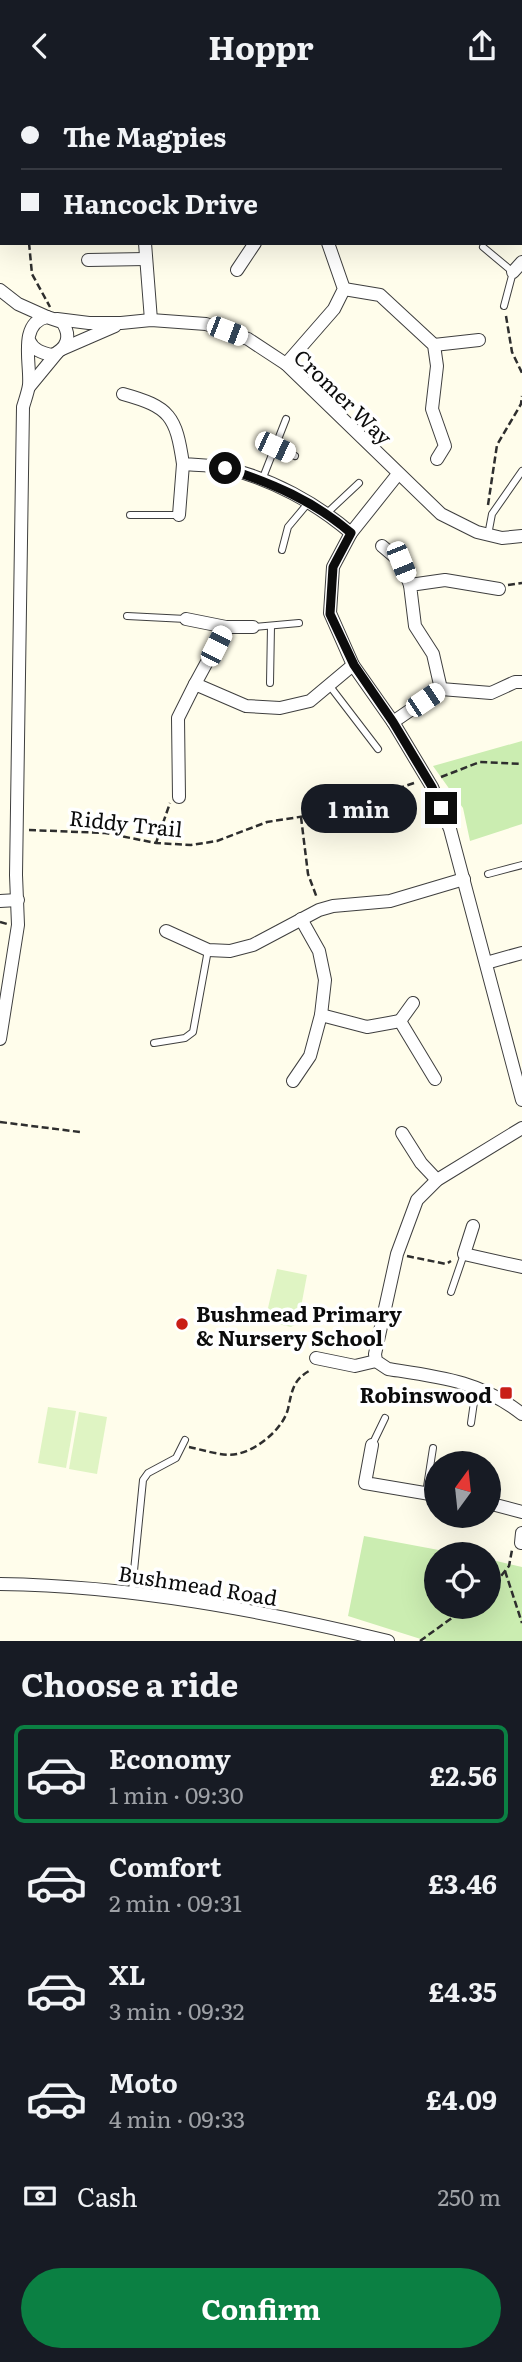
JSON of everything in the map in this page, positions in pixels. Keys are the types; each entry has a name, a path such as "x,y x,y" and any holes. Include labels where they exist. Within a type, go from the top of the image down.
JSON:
{"street":[{"path":"145,245 151,320"},
{"path":"237,269 254,245"},
{"path":"285,364 334,309 344,289 329,245"},
{"path":"88,260 146,259"},
{"path":"513,272 522,262"},
{"path":"344,289 380,295 434,345 437,366 432,409 445,446 437,459"},
{"path":"0,290 18,305 31,346 52,355 60,351"},
{"name":"Cromer Way","path":"18,305 52,318 89,323 151,320 206,324 248,339 285,364 441,514 488,535 502,538 522,536"},
{"path":"0,1039 18,925 23,407 29,387 29,337 37,320 52,318 62,322 68,339 29,387"},
{"name":"Cromer Way","path":"60,351 121,323"},
{"path":"434,345 479,339"},
{"path":"123,394 151,402 167,414 178,431 183,464 179,515"},
{"path":"183,464 225,468 262,479 309,502 351,533"},
{"path":"398,474 351,533 333,567 330,614 354,665 393,722 432,787 450,829 522,1100"},
{"path":"382,547 401,562 410,585 415,626 433,654 441,689"},
{"path":"410,585 445,580 499,589"},
{"path":"186,619 226,627 253,627"},
{"path":"179,797 178,718 226,627"},
{"path":"195,684 246,706 280,708 310,701 354,665"},
{"path":"393,722 441,689 491,694 522,681"},
{"path":"166,931 208,950 230,951 253,945 319,910 333,906 390,901 464,879"},
{"path":"0,901 18,900"},
{"path":"293,1081 310,1056 321,1015 326,980 319,951 301,919"},
{"path":"486,963 522,953"},
{"path":"321,1015 367,1027 400,1021 412,1003"},
{"path":"400,1021 435,1079"},
{"path":"376,1361 376,1346 397,1254 417,1200 437,1180 522,1128"},
{"path":"402,1133 421,1163 437,1180"},
{"path":"473,1226 464,1254 522,1267"},
{"path":"316,1363 355,1366 376,1361 388,1369 477,1386 503,1399 522,1414"},
{"path":"372,1445 365,1483 424,1493"},
{"path":"501,1506 522,1512"},
{"name":"Bushmead Road","path":"0,1584 132,1591 296,1619 388,1641"}],"lane":[{"path":"483,247 513,272 504,306"},
{"path":"262,479 286,419"},
{"path":"275,447 295,456"},
{"path":"488,535 492,514 522,471"},
{"path":"327,513 359,483"},
{"path":"282,550 288,527 309,502"},
{"path":"130,515 179,515"},
{"path":"127,617 186,619"},
{"path":"253,627 299,623"},
{"path":"270,683 271,626"},
{"path":"329,685 378,749"},
{"path":"488,874 522,865"},
{"path":"154,1044 185,1038 194,1032 208,950"},
{"path":"451,1291 464,1254"},
{"path":"471,1423 477,1386"},
{"path":"372,1445 385,1418"},
{"path":"132,1591 143,1480 148,1473 176,1458 184,1443"}],"path":[{"path":"29,245 33,274 50,302 52,318"},
{"path":"504,306 513,352 522,373"},
{"path":"492,514 487,504 497,445 521,404 522,397"},
{"path":"442,783 439,778 480,762 522,764"},
{"name":"Riddy Trail","path":"28,830 105,833 156,843 191,845 217,841 267,822 326,813 414,783 419,792"},
{"path":"156,843 171,800 179,797"},
{"path":"301,817 308,874 315,889 319,910"},
{"path":"0,1122 80,1132"},
{"path":"397,1254 446,1264 464,1254"},
{"path":"184,1443 220,1453 238,1454 269,1438 283,1423 289,1394 295,1381 316,1363"},
{"path":"501,1576 509,1566 511,1551 521,1538"},
{"path":"505,1571 522,1623"},
{"path":"420,1641 450,1619"}],"green space":[{"path":"522,741 522,824 470,841 463,808 433,766"},
{"path":"277,1269 307,1275 298,1323 291,1327 265,1321"},
{"path":"48,1407 76,1411 66,1468 38,1463"},
{"path":"79,1412 107,1417 97,1474 69,1469"},
{"path":"364,1536 424,1547 424,1619 501,1619 501,1562 522,1567 522,1641 427,1641 348,1616"}],"place":[{"name":"Bushmead Primary & Nursery School","path":"182,1324"},
{"name":"Robinswood","path":"506,1393"}],"route":[{"path":"225,468 262,479 309,502 351,533 333,567 330,614 354,665 393,722 432,787 441,808"}]}
